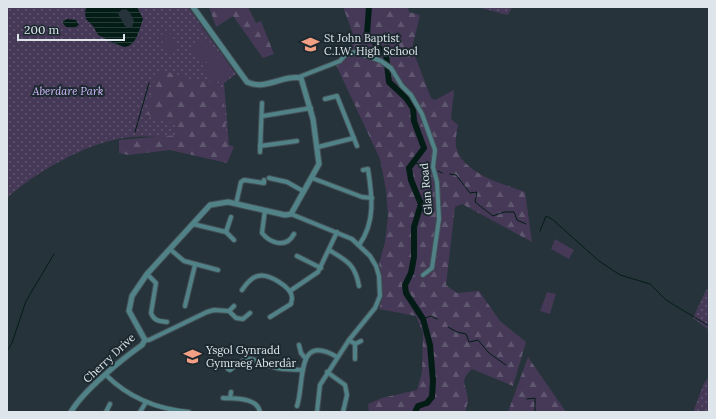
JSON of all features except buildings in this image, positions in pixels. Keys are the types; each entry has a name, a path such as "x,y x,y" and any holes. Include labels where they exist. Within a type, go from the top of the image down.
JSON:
{"street":[{"name":"Glan Road","path":"192,7 247,82 260,84 299,77 340,61 346,54 356,52 381,61 391,68 402,86 411,95 422,114 435,150 433,167 438,182 438,235 432,268 423,275"},
{"path":"299,77 303,81 311,108 318,147 319,164 291,214 337,232 359,245 376,266 379,276 380,296 375,308 349,340 327,372 320,385 318,412"},
{"path":"325,99 337,96 357,146"},
{"path":"260,152 263,116 262,103"},
{"path":"263,116 311,108"},
{"path":"318,147 354,138"},
{"path":"260,146 298,141"},
{"path":"359,245 366,233 372,212 372,198 368,169 363,170"},
{"path":"312,178 362,197 372,198"},
{"path":"236,204 241,182 244,180 264,183 266,179 287,182 303,191"},
{"name":"Cherry Drive","path":"71,412 75,405 106,375 142,345 144,340 132,317 129,306 135,289 210,205 228,202 285,215 291,214"},
{"path":"265,210 262,233 267,239 280,244 286,242 294,234"},
{"path":"226,232 231,217"},
{"path":"193,224 226,232 234,240"},
{"path":"290,291 321,268 337,232"},
{"path":"171,250 184,261 218,270"},
{"path":"329,250 346,260 352,266 357,273 359,286"},
{"path":"297,256 321,268"},
{"path":"185,306 188,301 195,265"},
{"path":"147,274 156,283 151,312 152,317 164,323"},
{"path":"242,290 256,276 264,274 273,278 290,291 292,298 291,304 270,317"},
{"path":"229,311 234,306"},
{"path":"144,340 149,340 214,310 229,311 236,318 243,319 250,313"},
{"path":"349,340 355,344"},
{"path":"355,344 361,341"},
{"path":"355,344 355,359"},
{"path":"299,345 301,353 306,359"},
{"path":"297,406 306,359 314,350 329,352 337,357"},
{"path":"228,369 230,370 246,360 258,360 277,368 303,370"},
{"path":"327,372 345,385 347,395 343,412"},
{"path":"106,375 129,394 146,402 164,408 188,412"},
{"path":"230,398 231,392"},
{"path":"223,398 252,402 258,406 260,412"},
{"path":"140,412 146,402"},
{"path":"106,412 110,404"}],"green space":[{"name":"Aberdare Park","path":"7,7 87,7 85,15 107,41 120,46 133,39 139,29 143,19 137,7 188,7 236,74 224,83 229,146 157,137 132,137 117,139 83,150 65,158 33,178 7,198"},
{"path":"209,7 248,7 256,23 261,21 274,54 263,58 233,16 216,27"},
{"path":"343,7 408,7 409,12 420,15 412,48 431,98 435,100 454,90 451,119 458,125 456,146 459,155 474,170 484,176 525,192 532,242 462,204 455,207 446,285 457,293 479,291 500,321 526,342 513,386 472,369 468,373 464,380 468,399 465,412 369,412 368,404 382,398 417,390 422,372 423,333 416,316 379,309 383,297 382,277 379,264 385,242 388,216 386,190 380,159 336,65 344,50 356,42"},
{"path":"477,7 512,7 508,15"},
{"path":"167,30 171,35 161,42 158,38"},
{"path":"172,36 175,41 165,48 162,43"},
{"path":"207,38 218,53 202,65 191,49"},
{"path":"176,42 179,46 169,54 166,49"},
{"path":"220,56 232,72 215,84 204,68"},
{"path":"165,71 193,80 207,80 223,88 227,144 234,147 227,163 170,150 128,155 119,153 119,140 177,135 175,123 167,122 146,114 156,74"},
{"path":"555,239 574,250 569,259 551,249"},
{"path":"709,289 709,330 693,318 706,290"},
{"path":"547,292 556,294 550,314 540,311"},
{"path":"528,357 566,412 508,412"},
{"path":"709,377 709,412 693,412 704,383"}],"shaded area":[{"path":"87,7 137,7 143,19 135,40 132,44 124,47 98,35 93,26 86,19 85,11","holes":["126,9 134,21 132,27 129,28 125,26 118,14 121,10"]},
{"path":"67,19 76,20 79,25 74,28 66,27 62,22"}],"waterway":[{"path":"369,7 367,34 386,55 389,82 406,98 413,108 414,121 424,148 409,168 411,180 421,204 414,227 414,257 411,273 405,285 406,293 423,319 430,345 433,381 432,397 427,403 418,406 415,412"},
{"path":"135,132 149,83"},
{"path":"412,163 427,165"},
{"path":"438,171 442,173"},
{"path":"450,174 456,175 470,193 477,192 475,202 493,216 504,212 514,212 517,220 526,224"},
{"path":"540,231 546,216 552,219 599,261 620,275 650,284 666,300 709,326"},
{"path":"7,351 12,343 26,301 54,254"},
{"path":"423,319 431,316 437,319"},
{"path":"448,327 457,332 466,334 469,342 478,340 489,353 506,365"},
{"path":"527,399 535,398 535,412"}],"place":[{"name":"St John Baptist C.I.W. High School","path":"311,44"},
{"name":"Ysgol Gynradd Gymraeg Aberdâr","path":"193,356"}]}
